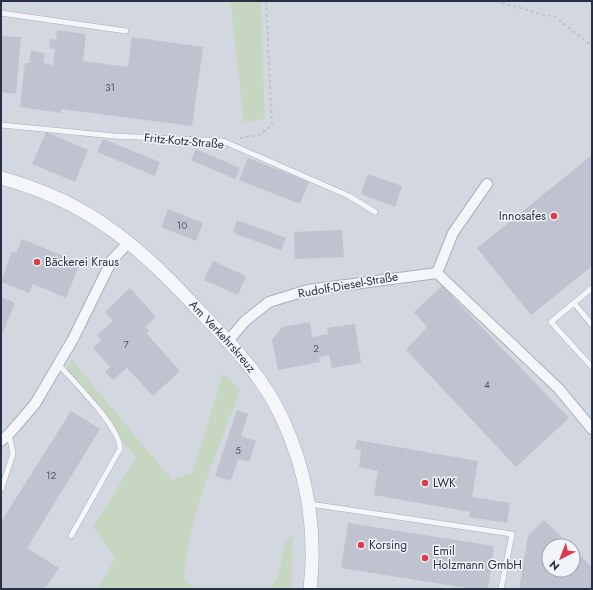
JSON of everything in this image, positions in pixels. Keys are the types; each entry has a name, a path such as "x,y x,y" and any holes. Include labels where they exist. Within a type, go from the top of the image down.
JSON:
{"street":[{"name":"Am Verkehrskreuz","path":"1,178 31,186 89,213 129,242 162,270 256,373 282,418 304,477 309,503 312,539 312,570 310,589"},
{"path":"486,184 453,233 437,272 559,389 592,429"},
{"path":"1,441 35,404 58,364 105,272 112,260 129,242"},
{"name":"Rudolf-Diesel-Straße","path":"228,341 245,321 269,302 308,290 437,272"}],"lane":[{"path":"1,13 126,31"},
{"name":"Fritz-Kotz-Straße","path":"1,126 114,136 223,142 349,196 376,212"},
{"path":"592,288 551,322 592,367"},
{"path":"574,303 592,325"},
{"path":"58,364 102,412 120,443 120,449 70,536"},
{"path":"1,490 13,454 9,434"},
{"path":"309,503 512,534 501,589"}],"path":[{"path":"223,142 259,135 272,125 266,1"},
{"path":"496,1 544,15 554,16 592,46"}],"shaded area":[{"path":"1,1 230,1 245,122 265,118 261,1 592,1 592,589 1,589"}],"green space":[{"path":"230,1 261,1 265,119 244,122"},
{"path":"71,359 172,480 192,473 223,374 240,390 214,458 198,505 192,529 184,577 193,589 97,589 115,558 93,527 136,458 66,369"},
{"path":"293,534 291,589 269,589 278,576 285,543"}],"building":[{"path":"57,30 86,34 83,61 128,67 132,37 203,47 192,126 61,109 61,113 20,107 25,63 29,63 31,51 45,53 43,63 53,65 55,49 49,48 50,39 56,40"},
{"path":"2,36 21,37 16,94 1,92"},
{"path":"46,132 88,150 75,182 32,164"},
{"path":"103,139 160,162 155,176 97,152"},
{"path":"196,149 240,168 235,179 191,160"},
{"name":"Innosafes","path":"592,155 592,266 531,315 477,248"},
{"path":"248,158 309,182 300,204 239,180"},
{"path":"368,174 402,186 395,207 361,194"},
{"path":"168,209 203,223 196,241 161,227"},
{"path":"237,220 286,238 281,250 233,233"},
{"path":"342,230 344,257 295,259 294,232"},
{"path":"22,239 80,263 66,298 33,284 29,293 1,282 12,251 16,253"},
{"path":"213,261 246,276 238,295 204,280"},
{"path":"442,286 569,418 516,467 406,350 427,327 414,312"},
{"path":"130,288 156,317 145,327 149,331 147,334 180,371 153,396 127,368 113,380 105,372 110,367 93,348 101,340 97,335 113,321 105,312"},
{"path":"1,297 15,303 1,337"},
{"path":"310,322 312,337 328,334 327,328 355,324 361,363 332,368 329,355 319,357 320,362 278,370 272,340 282,327"},
{"path":"237,410 248,414 241,436 256,441 249,462 238,459 231,481 215,476"},
{"path":"71,411 100,429 27,548 59,568 45,589 1,589 1,522"},
{"name":"LWK","path":"357,440 478,461 472,497 510,503 507,523 469,517 470,512 374,495 378,471 359,467 361,450 355,449"},
{"path":"544,520 563,538 541,538 541,578 581,578 581,556 592,567 592,589 569,589 567,587 565,589 519,589 528,536"},
{"path":"348,523 494,546 488,589 473,589 341,568"}],"place":[{"name":"Innosafes","path":"554,216"},
{"name":"Bäckerei Kraus","path":"37,262"},
{"name":"LWK","path":"425,483"},
{"name":"Korsing","path":"361,545"},
{"name":"Emil Holzmann GmbH","path":"425,558"}]}
